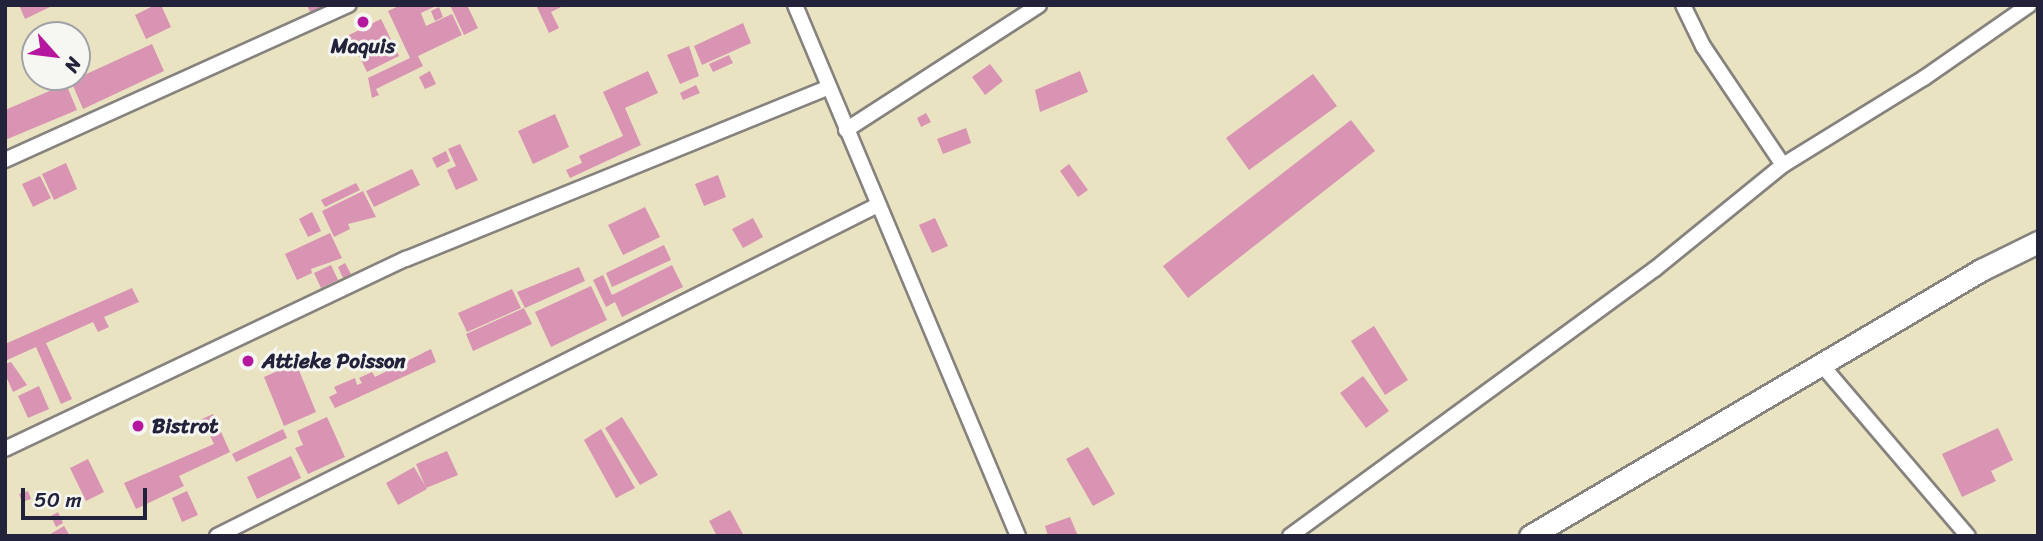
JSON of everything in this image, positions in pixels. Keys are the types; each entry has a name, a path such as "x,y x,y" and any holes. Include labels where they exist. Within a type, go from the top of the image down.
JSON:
{"street":[{"path":"5,160 349,5"},
{"path":"795,5 1018,536"},
{"path":"846,130 1039,5"},
{"path":"1683,5 1703,46 1783,165"},
{"path":"1290,536 1655,269 1783,165 1924,78 2029,5"},
{"path":"5,449 406,259 828,88"},
{"path":"216,536 878,205"},
{"path":"1530,536 1821,364 2038,242"},
{"path":"1821,364 1968,536"}],"building":[{"path":"19,5 54,5 25,19"},
{"path":"155,5 161,5 171,27 146,39 135,15"},
{"path":"307,5 331,5 311,14"},
{"path":"401,5 438,5 421,13 426,26 452,14 462,35 418,56 423,66 376,89 379,95 372,98 368,78 410,58 388,11"},
{"path":"450,5 467,5 478,28 464,35"},
{"path":"536,5 565,5 551,12 559,28 549,33"},
{"path":"439,7 443,17 435,21 431,11"},
{"path":"381,19 399,56 367,72 349,35"},
{"path":"743,23 751,43 702,65 694,46"},
{"path":"152,44 164,71 83,109 75,91 91,91 91,72"},
{"path":"689,46 699,76 680,84 667,55"},
{"path":"729,55 733,63 713,72 709,64"},
{"path":"990,64 1003,81 985,95 972,77"},
{"path":"430,71 436,84 425,89 419,77"},
{"path":"648,71 658,93 625,108 641,145 570,178 566,170 582,163 579,156 623,136 603,92"},
{"path":"1080,71 1088,92 1040,112 1035,90"},
{"path":"1313,74 1337,106 1249,170 1226,138"},
{"path":"696,85 700,93 683,100 680,93"},
{"path":"50,91 69,91 77,110 5,140 5,110"},
{"path":"926,113 931,122 921,127 917,118"},
{"path":"555,114 569,147 533,164 518,131"},
{"path":"1351,120 1375,151 1188,298 1163,266"},
{"path":"966,128 971,143 943,154 937,139"},
{"path":"460,144 478,180 456,190 447,170 456,166 448,149"},
{"path":"446,151 450,161 437,168 432,158"},
{"path":"66,163 77,189 54,200 42,174"},
{"path":"1069,164 1088,190 1078,197 1060,171"},
{"path":"412,169 420,185 374,207 366,191"},
{"path":"718,175 726,197 704,206 695,184"},
{"path":"40,176 51,198 33,207 22,184"},
{"path":"356,183 360,190 325,207 321,200"},
{"path":"363,191 376,217 348,224 350,229 334,237 322,211"},
{"path":"645,207 660,237 623,255 608,225"},
{"path":"312,212 321,231 308,237 299,219"},
{"path":"753,218 763,237 743,248 732,229"},
{"path":"935,218 948,246 932,253 919,225"},
{"path":"330,233 342,258 311,269 312,273 297,280 285,254"},
{"path":"664,245 671,260 612,287 606,273"},
{"path":"345,263 351,274 343,278 338,267"},
{"path":"331,265 338,280 321,288 314,273"},
{"path":"672,265 683,287 622,317 615,302 606,307 593,280 603,275 612,295"},
{"path":"579,267 585,281 525,308 517,292"},
{"path":"591,286 607,320 551,347 535,312"},
{"path":"132,288 139,302 104,317 109,327 98,332 93,322 46,343 72,399 61,404 36,347 5,361 5,344"},
{"path":"512,289 521,308 467,332 458,313"},
{"path":"524,308 532,324 473,351 466,334"},
{"path":"1374,326 1408,380 1385,395 1351,341"},
{"path":"431,349 436,362 335,408 329,397 337,393 334,387 355,378 357,385 362,383 359,378 372,372 375,377"},
{"path":"11,362 27,385 13,392 5,374 5,364"},
{"path":"296,363 316,412 284,426 264,377"},
{"path":"1363,376 1389,411 1366,428 1340,393"},
{"path":"39,386 49,409 28,418 18,396"},
{"path":"213,414 230,452 179,476 184,486 136,509 124,483 214,444 202,419"},
{"path":"327,417 345,457 308,474 295,448 303,445 297,431"},
{"path":"622,417 658,475 640,485 605,428"},
{"path":"1998,428 2013,460 1991,471 1996,481 1962,497 1942,454"},
{"path":"283,429 287,438 236,462 232,454"},
{"path":"601,429 635,488 616,498 584,440"},
{"path":"1088,447 1115,494 1093,506 1066,459"},
{"path":"447,451 458,475 426,488 416,464"},
{"path":"291,456 301,478 257,499 247,477"},
{"path":"88,459 104,492 86,501 70,468"},
{"path":"414,467 427,489 398,505 386,483"},
{"path":"28,491 31,499 22,502 19,494"},
{"path":"187,491 198,515 182,522 172,498"},
{"path":"730,510 744,536 717,536 709,521"},
{"path":"58,512 63,523 56,527 51,516"},
{"path":"1070,517 1078,536 1048,536 1045,526"},
{"path":"64,526 70,536 47,536"}],"place":[{"name":"Maquis","path":"363,22"},
{"name":"Attieke Poisson","path":"248,361"},
{"name":"Bistrot","path":"138,426"}]}
